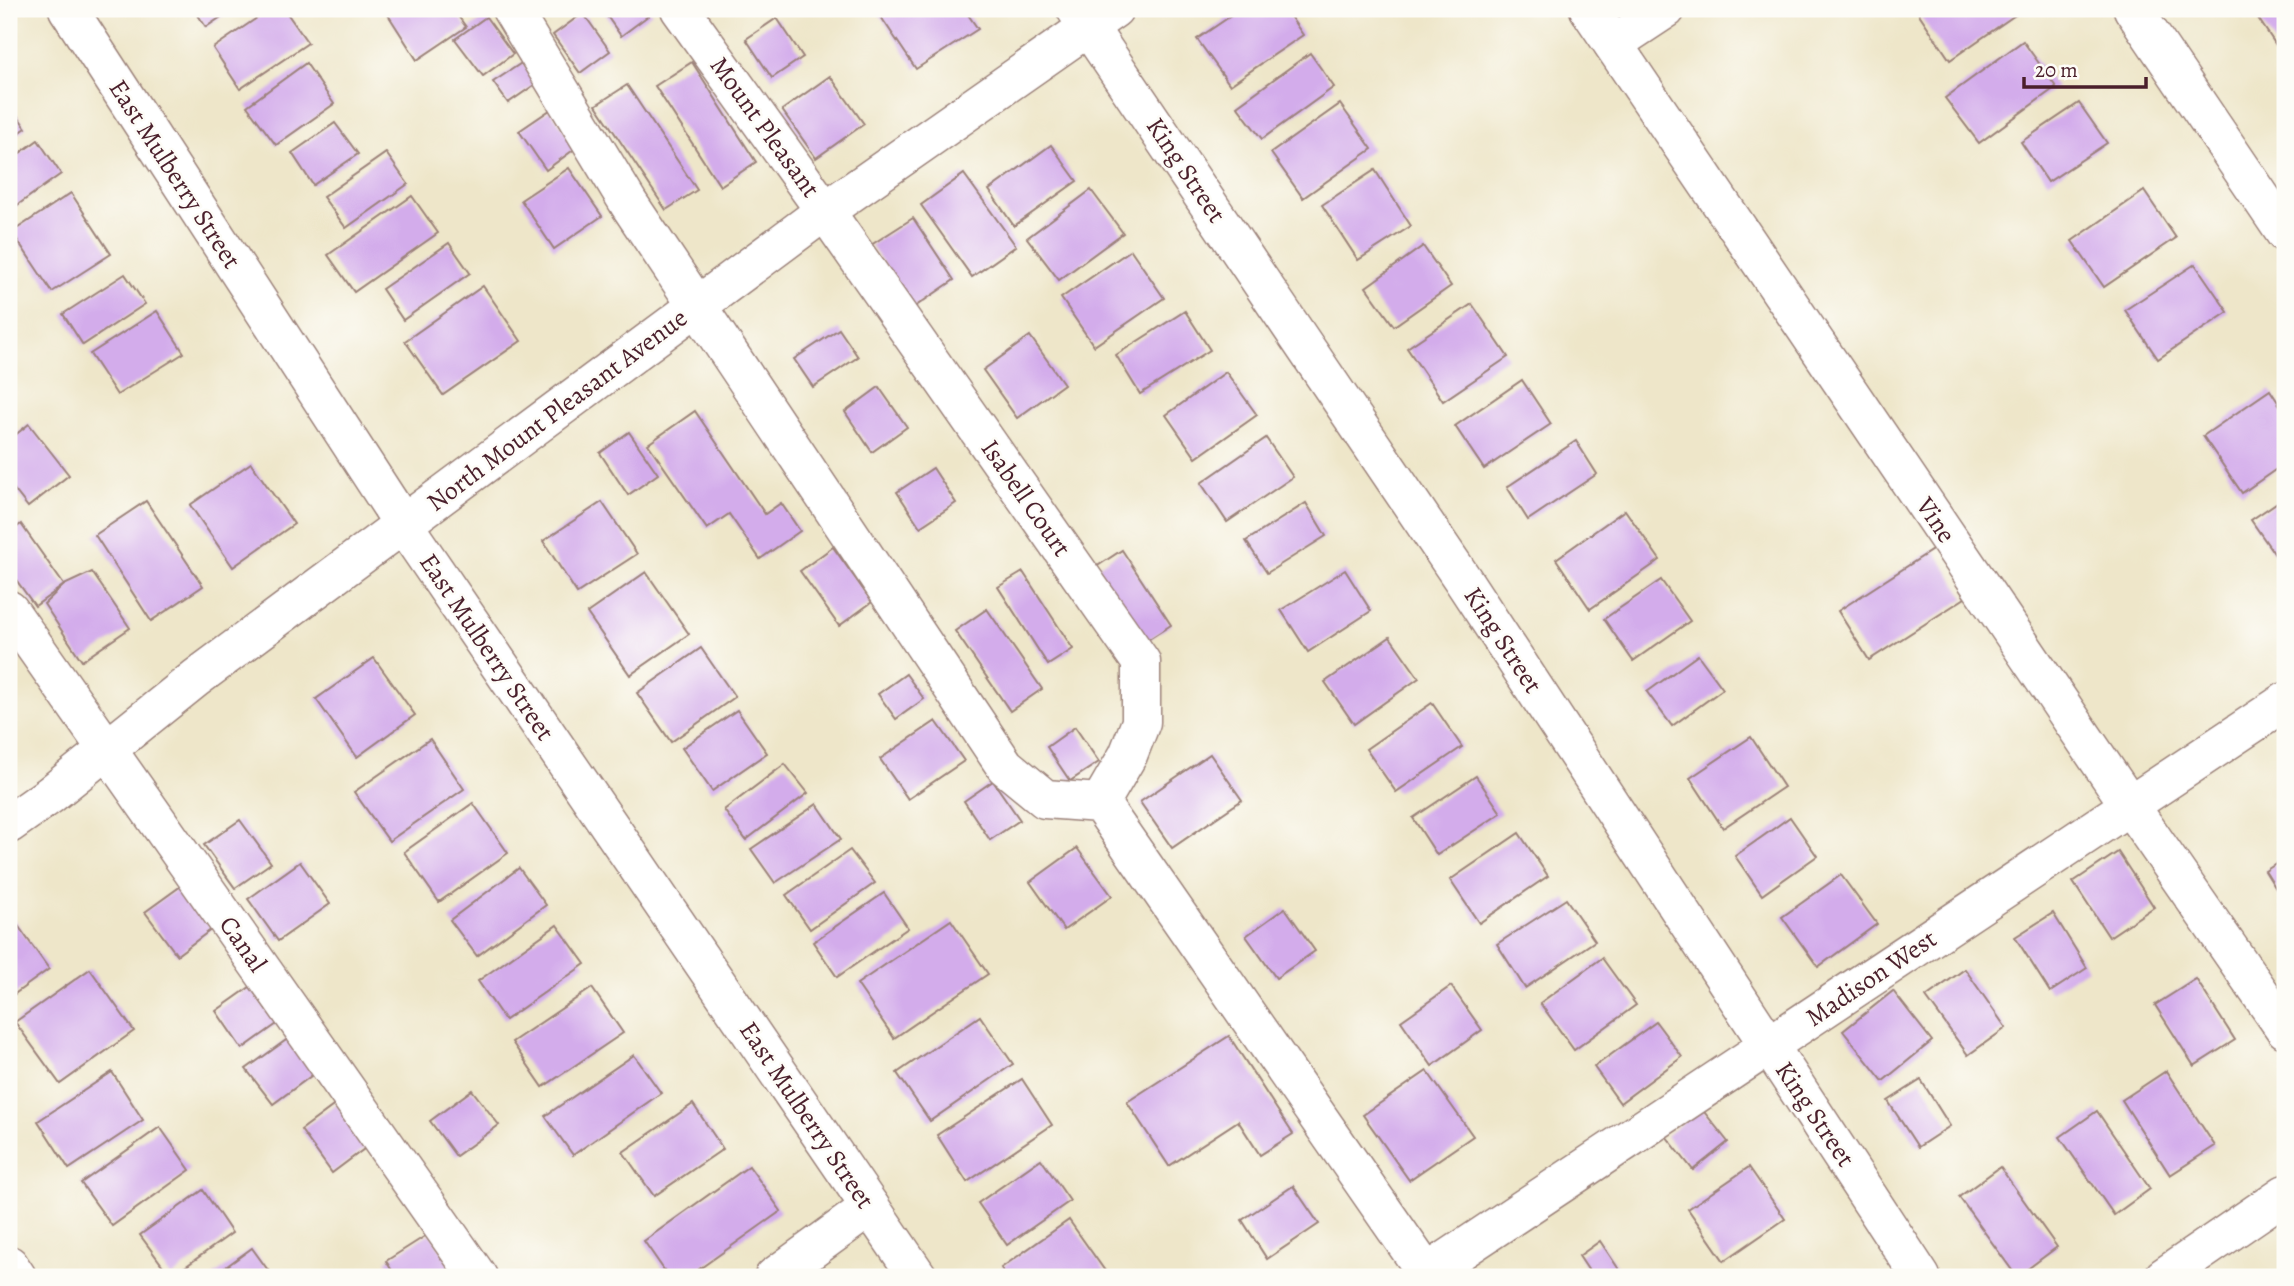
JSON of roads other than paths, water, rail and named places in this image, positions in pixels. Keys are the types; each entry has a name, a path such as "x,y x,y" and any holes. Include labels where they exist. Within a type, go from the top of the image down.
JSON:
{"street":[{"name":"East Mulberry Street","path":"68,9 403,524 918,1277"},
{"path":"511,9 629,204 1005,766 1045,799 1100,803 1424,1276"},
{"name":"Mount Pleasant","path":"680,9 825,211"},
{"name":"Vine","path":"1589,9 2130,806 2285,1029"},
{"path":"1613,44 1666,9"},
{"path":"2133,9 2285,233"},
{"name":"North Mount Pleasant Avenue","path":"9,824 50,795 195,678 1093,15"},
{"name":"King Street","path":"1093,15 1922,1277"},
{"name":"Isabell Court","path":"825,211 1140,662 1142,722 1128,755 1100,803"},
{"name":"Canal","path":"9,610 478,1277"},
{"name":"Madison West","path":"1424,1276 2285,702"},
{"path":"2164,1277 2285,1194"},
{"path":"774,1277 870,1207"},
{"path":"9,1265 18,1277"}]}
